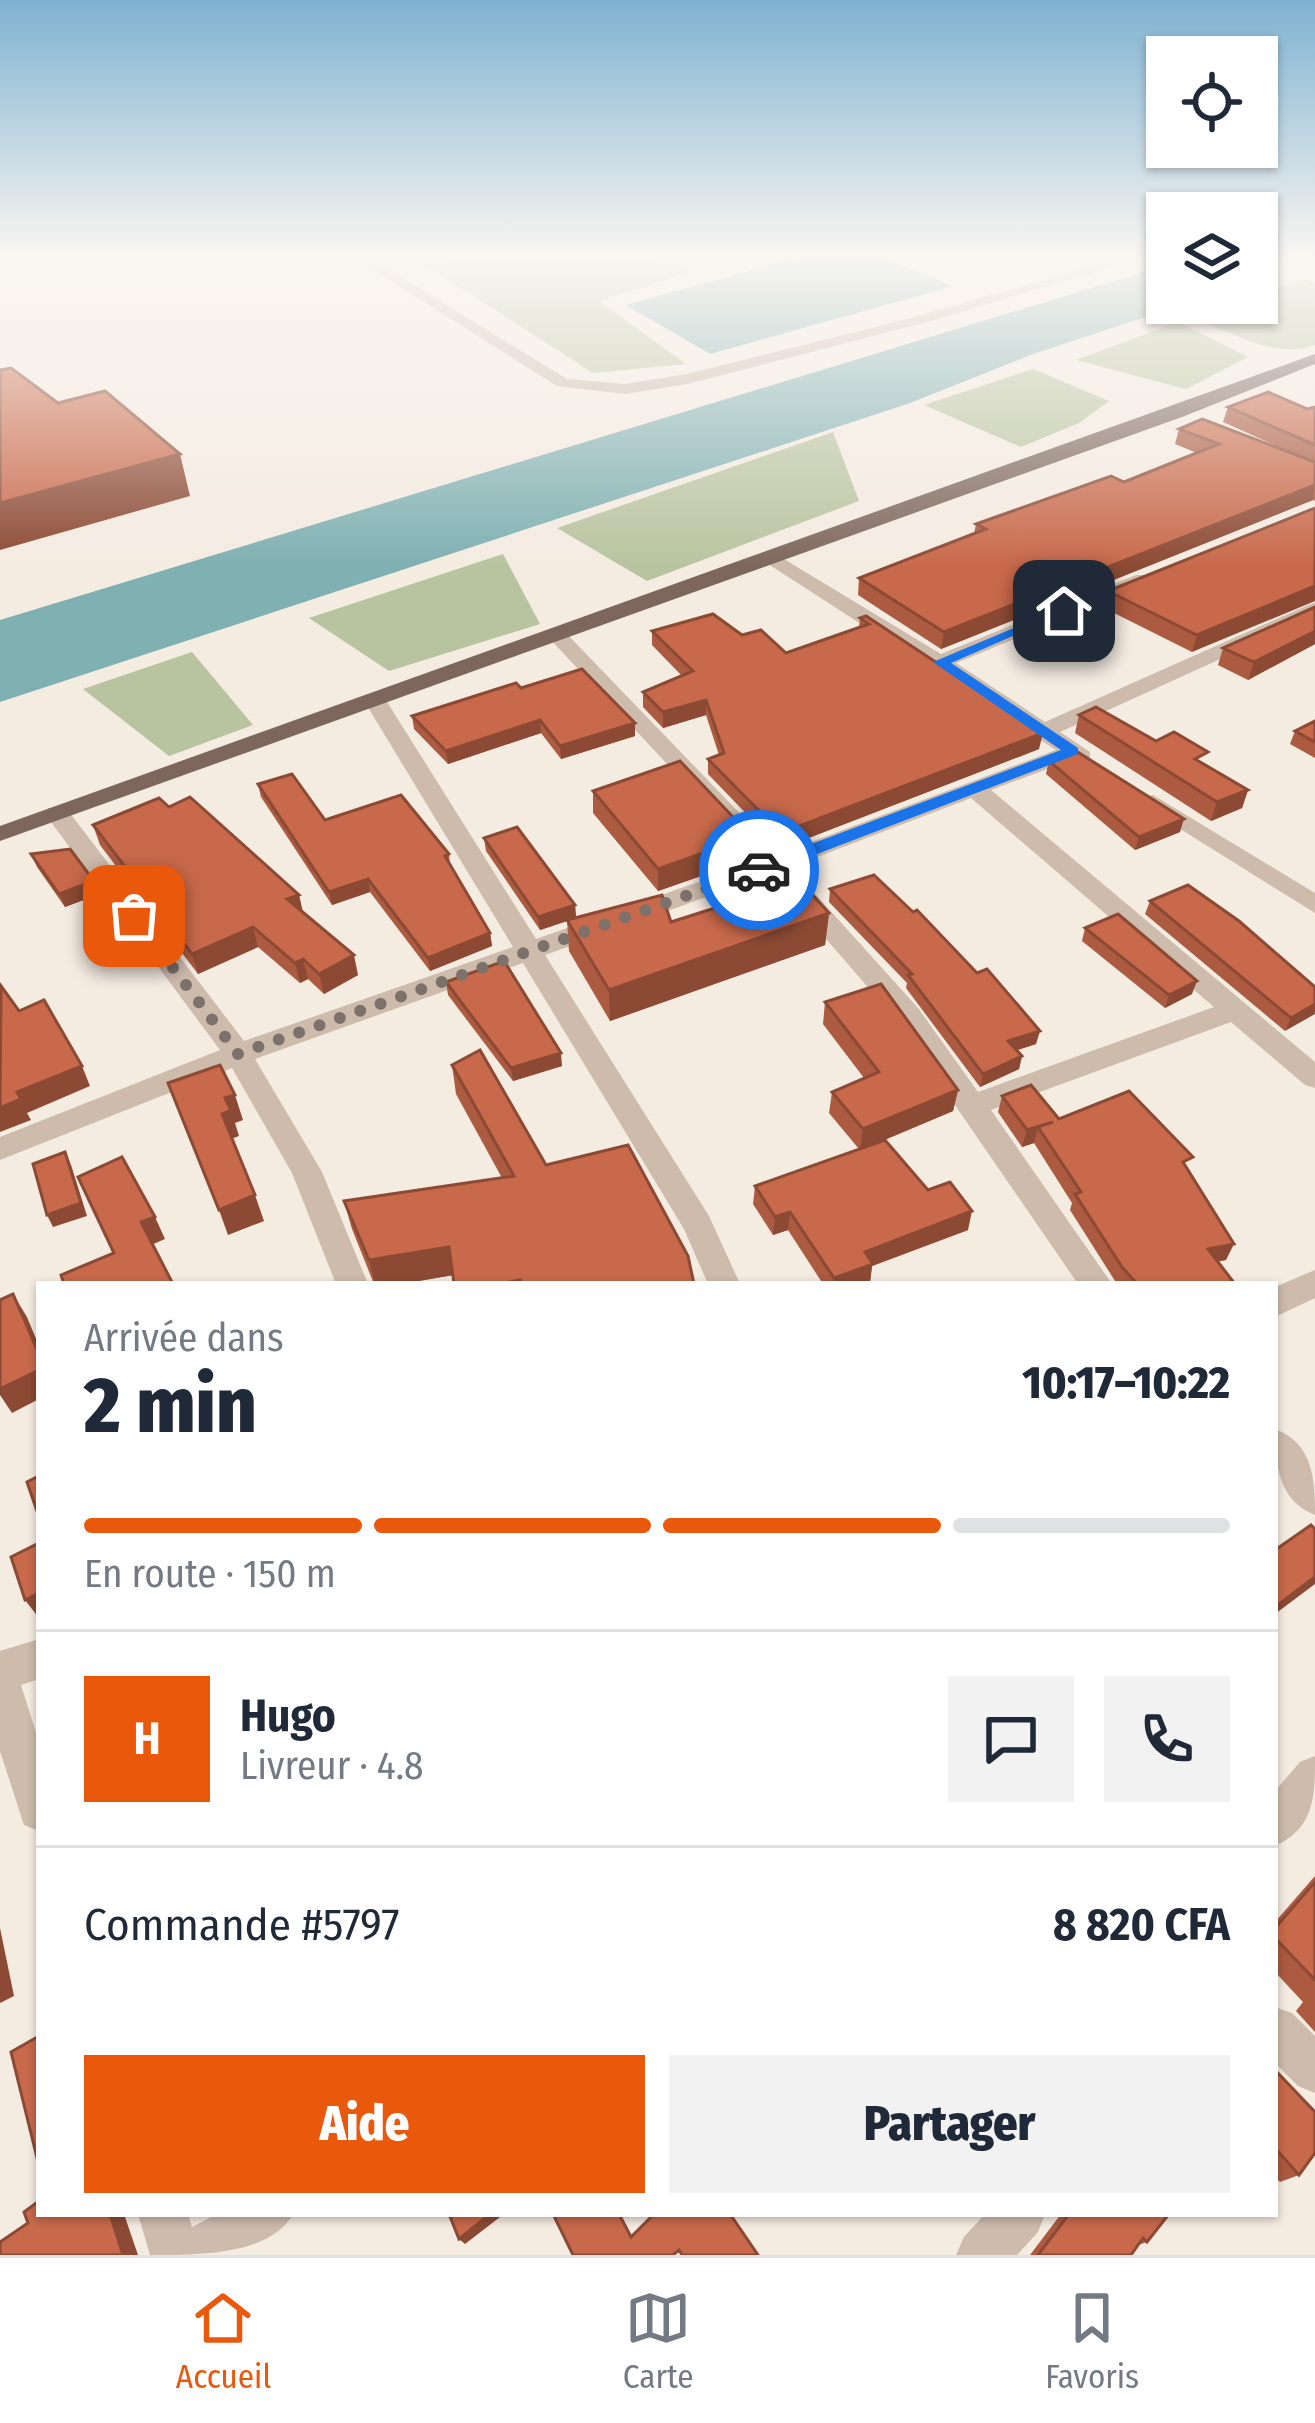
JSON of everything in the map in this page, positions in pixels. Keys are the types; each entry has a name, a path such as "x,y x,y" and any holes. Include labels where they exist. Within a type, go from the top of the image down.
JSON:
{"main road":[{"path":"0,834 770,556 1186,417 1315,359"}],"street":[{"path":"523,358 563,383 625,389 769,358"},
{"path":"770,556 1120,782 1310,897"},
{"path":"940,662 1158,573"},
{"path":"1043,732 1315,608"},
{"path":"557,635 775,864 908,1015 1094,1281"},
{"path":"374,699 698,1225 723,1281"},
{"path":"0,1149 238,1054 775,864 1072,751"},
{"path":"976,790 1315,1078"},
{"path":"57,813 238,1054 307,1172 351,1281"},
{"path":"970,1106 1232,1011"},
{"path":"1278,1302 1315,1283"},
{"path":"1278,1449 1315,1498"},
{"path":"0,1671 36,1659"},
{"path":"0,1683 36,1800"},
{"path":"1278,1820 1315,1777"},
{"path":"1278,2033 1315,2068"},
{"path":"164,2217 176,2255"},
{"path":"192,2255 262,2217"},
{"path":"982,2255 1017,2217"}],"green space":[{"path":"570,358 678,358 686,364 593,373"},
{"path":"1246,358 1186,389 1076,360"},
{"path":"1033,369 1109,401 1079,423 1021,447 924,405"},
{"path":"833,432 859,501 647,581 557,528"},
{"path":"503,554 540,624 389,671 309,618"},
{"path":"192,652 253,725 169,756 83,689"}],"water":[{"path":"861,358 1022,358 910,403 0,702 0,620"}],"building":[{"path":"11,368 58,403 105,391 180,454 0,503 0,370"},
{"path":"1268,392 1307,409 1315,407 1315,445 1228,407"},
{"path":"1202,419 1315,462 1315,485 944,632 859,578 986,529 976,524 1111,476 1124,482 1219,444 1179,429"},
{"path":"1315,508 1315,586 1197,635 1108,591"},
{"path":"1315,607 1315,631 1254,662 1223,648"},
{"path":"713,614 742,635 761,630 786,653 869,624 860,618 866,616 1043,733 781,833 708,759 724,753 706,700 663,712 643,692 693,671 652,631"},
{"path":"582,669 635,723 560,746 540,720 446,751 412,716 516,683 521,688"},
{"path":"1096,707 1156,741 1174,732 1208,752 1195,759 1248,790 1217,802 1079,715"},
{"path":"1315,721 1315,742 1295,731"},
{"path":"1076,751 1184,819 1139,837 1049,761"},
{"path":"680,761 751,836 658,869 593,791"},
{"path":"292,774 325,820 401,795 449,854 445,856 490,933 428,958 368,879 329,892 258,784"},
{"path":"190,797 299,895 287,899 354,955 319,974 303,959 295,963 253,927 192,954 93,825 159,798 169,807"},
{"path":"517,827 575,905 538,917 484,838"},
{"path":"70,849 94,881 59,894 31,854"},
{"path":"874,875 913,912 917,910 977,973 987,969 1040,1031 1008,1041 1022,1056 983,1074 908,975 912,974 830,889"},
{"path":"800,881 829,913 609,990 567,920 662,895 671,922"},
{"path":"1188,885 1239,921 1315,987 1315,1004 1291,1018 1150,901"},
{"path":"1118,914 1197,981 1169,995 1085,928"},
{"path":"504,961 561,1053 511,1068 446,982"},
{"path":"881,984 958,1090 863,1129 832,1092 879,1072 825,1002"},
{"path":"1,986 19,1011 44,1000 82,1066 17,1092 21,1099 0,1108"},
{"path":"480,1050 546,1165 628,1145 688,1256 693,1281 454,1281 449,1247 369,1260 344,1201 514,1176 452,1065"},
{"path":"220,1065 235,1095 225,1098 231,1110 222,1114 255,1195 219,1210 168,1083"},
{"path":"1031,1085 1059,1119 1129,1091 1193,1157 1183,1162 1234,1244 1208,1249 1233,1281 1134,1281 1075,1194 1081,1192 1038,1127 1053,1122 1027,1130 1002,1096"},
{"path":"885,1140 928,1190 950,1182 972,1211 865,1252 873,1264 834,1278 790,1212 775,1217 755,1186"},
{"path":"65,1152 81,1203 47,1215 33,1164"},
{"path":"122,1157 155,1217 141,1222 171,1281 63,1281 61,1275 114,1253 78,1177"},
{"path":"13,1294 36,1347 36,1371 0,1389 0,1300"},
{"path":"36,1478 36,1508 27,1482"},
{"path":"1311,1525 1315,1529 1315,1577 1278,1605 1278,1548"},
{"path":"36,1544 36,1594 25,1600 11,1557"},
{"path":"1315,1882 1315,1980 1278,1941 1278,1925"},
{"path":"36,2038 36,2154 11,2052"},
{"path":"1278,2073 1315,2112 1315,2153 1299,2175 1278,2151"},
{"path":"36,2203 36,2217 111,2217 123,2255 0,2255 0,2242 28,2223 24,2212"},
{"path":"450,2217 486,2217 459,2239"},
{"path":"554,2217 621,2217 631,2237 651,2217 732,2217 758,2255 682,2255 679,2250 673,2255 573,2255"},
{"path":"1067,2217 1167,2217 1131,2255 1038,2255"}],"way so far":[{"path":"134,916 238,1054 759,870"}],"route":[{"path":"759,870 1072,751 940,662 1064,611"}]}
